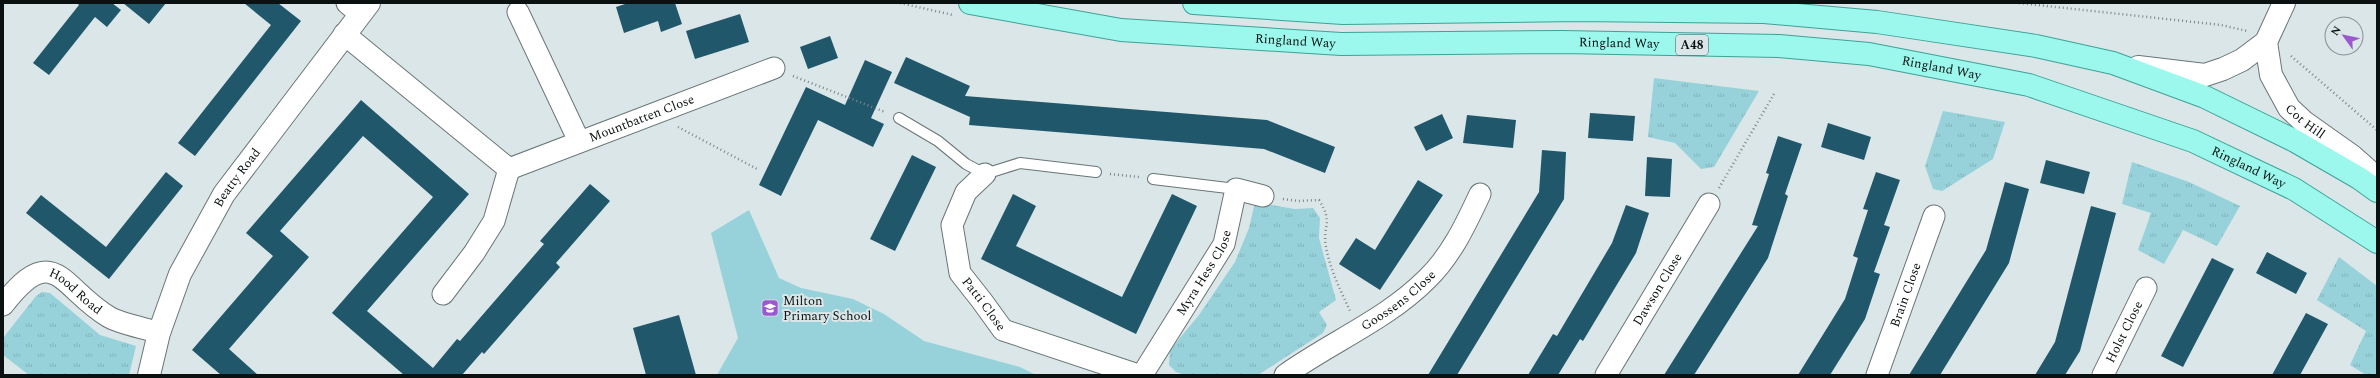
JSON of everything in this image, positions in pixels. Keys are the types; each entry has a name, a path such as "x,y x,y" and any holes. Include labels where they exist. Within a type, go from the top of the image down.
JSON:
{"main road":[{"path":"1194,3 1343,13 1570,10 1764,12 1878,22 2036,46 2113,63 2205,97 2295,141 2359,178 2377,191"},
{"name":"Ringland Way","path":"964,10 1121,30 1341,44 1562,42 1779,46 1869,54 2029,85 2193,141 2294,189 2377,242"}],"street":[{"path":"2113,63 2205,75 2223,70 2242,60 2266,42 2284,3"},
{"name":"Beatty Road","path":"149,375 159,333 180,274 224,194 344,34 358,7"},
{"path":"518,12 579,141"},
{"path":"344,34 509,169 494,221 474,253 443,294"},
{"name":"Cot Hill","path":"2266,42 2271,75 2289,108 2304,122 2352,156 2377,178"},
{"name":"Mountbatten Close","path":"509,169 579,141 774,68"},
{"name":"Patti Close","path":"985,174 966,192 952,225 960,273 1003,330 1138,375"},
{"path":"1236,189 1263,196"},
{"name":"Myra Hess Close","path":"1142,375 1224,244 1236,189"},
{"name":"Goossens Close","path":"1285,375 1379,318 1427,279 1461,234 1480,194"},
{"name":"Dawson Close","path":"1606,375 1710,204"},
{"name":"Brain Close","path":"1878,375 1934,216"},
{"name":"Hood Road","path":"3,305 23,281 35,273 49,272 60,275 109,318 159,333"},
{"name":"Holst Close","path":"2103,375 2146,288"}],"lane":[{"path":"899,118 938,141 966,164 985,174 1020,163 1096,172"},
{"path":"1153,179 1236,189"}],"path":[{"path":"900,3 964,10"},
{"path":"2019,3 2221,24 2245,30 2283,50 2377,130"},
{"path":"774,68 899,118"},
{"path":"1710,204 1774,94"},
{"path":"652,114 759,170"},
{"path":"1096,172 1153,179"},
{"path":"1263,196 1298,201 1319,200 1328,214 1326,246 1336,281 1359,330"}],"green space":[{"path":"1654,78 1759,91 1714,167 1701,169 1675,143 1648,137"},
{"path":"1943,111 2005,122 1993,159 1942,191 1933,189 1925,166"},
{"path":"2132,162 2189,182 2240,206 2217,246 2183,230 2164,264 2138,250 2151,213 2122,204"},
{"path":"1255,202 1295,209 1313,208 1320,218 1319,238 1336,300 1319,312 1327,325 1323,333 1258,375 1185,375 1176,372 1169,365 1170,350 1199,315 1235,262 1249,228"},
{"path":"749,210 779,278 801,288 853,299 884,314 924,341 1020,367 1036,375 717,375 738,338 711,233"},
{"path":"2339,257 2377,286 2377,375 2366,375 2350,365 2366,331 2317,300"},
{"path":"42,292 50,293 100,335 136,346 129,375 29,375 3,355 3,338 36,296"}],"building":[{"path":"77,3 112,3 121,10 107,27 95,17 49,75 33,63 79,5"},
{"path":"123,3 166,3 149,24"},
{"path":"244,3 278,3 301,21 195,156 178,143 271,25"},
{"path":"628,3 675,3 682,24 661,32 658,21 624,33 616,7"},
{"path":"740,14 749,42 695,59 686,31"},
{"path":"830,36 838,58 808,69 800,47"},
{"path":"906,57 970,86 965,96 1267,120 1335,147 1325,173 1264,149 969,125 970,117 894,83"},
{"path":"865,60 892,72 871,118 884,124 873,147 818,120 781,196 759,185 806,87 845,105"},
{"path":"361,100 469,194 367,311 433,368 457,339 460,341 544,244 540,241 590,184 610,201 556,263 560,267 484,354 482,352 462,375 404,375 332,313 433,197 363,136 280,231 309,257 229,349 258,375 221,375 192,350 273,256 246,233"},
{"path":"1590,113 1635,116 1633,141 1588,138"},
{"path":"1442,114 1453,138 1426,151 1414,127"},
{"path":"1467,115 1516,120 1513,148 1463,143"},
{"path":"1828,123 1871,137 1864,160 1821,147"},
{"path":"1778,136 1802,144 1785,194 1788,196 1768,258 1694,375 1664,375 1758,226 1752,225 1769,174 1766,173"},
{"path":"1542,150 1566,152 1564,199 1457,375 1428,375 1539,192"},
{"path":"912,155 936,167 895,251 870,239"},
{"path":"1647,157 1672,159 1670,197 1645,196"},
{"path":"2046,160 2090,172 2084,194 2040,183"},
{"path":"166,172 183,186 109,279 26,213 41,195 106,247"},
{"path":"1876,172 1900,180 1884,225 1890,227 1874,272 1880,274 1865,319 1830,375 1798,375 1845,299 1858,258 1853,256 1868,210 1863,209"},
{"path":"1418,180 1443,195 1380,290 1339,264 1356,238 1375,250"},
{"path":"2005,182 2029,189 2009,263 1940,375 1909,375 1986,250"},
{"path":"1013,194 1036,206 1016,246 1122,297 1172,194 1197,206 1136,334 981,259"},
{"path":"1626,205 1649,213 1636,253 1583,341 1580,339 1558,375 1528,375 1553,334 1557,336 1612,243"},
{"path":"2091,206 2116,213 2080,351 2065,375 2035,375 2055,342"},
{"path":"2267,252 2307,273 2296,294 2256,273"},
{"path":"2212,258 2234,269 2183,367 2161,356"},
{"path":"2306,313 2328,324 2300,375 2272,375"},
{"path":"679,315 696,375 646,375 633,328"}],"place":[{"name":"Milton Primary School","path":"770,308"}]}
